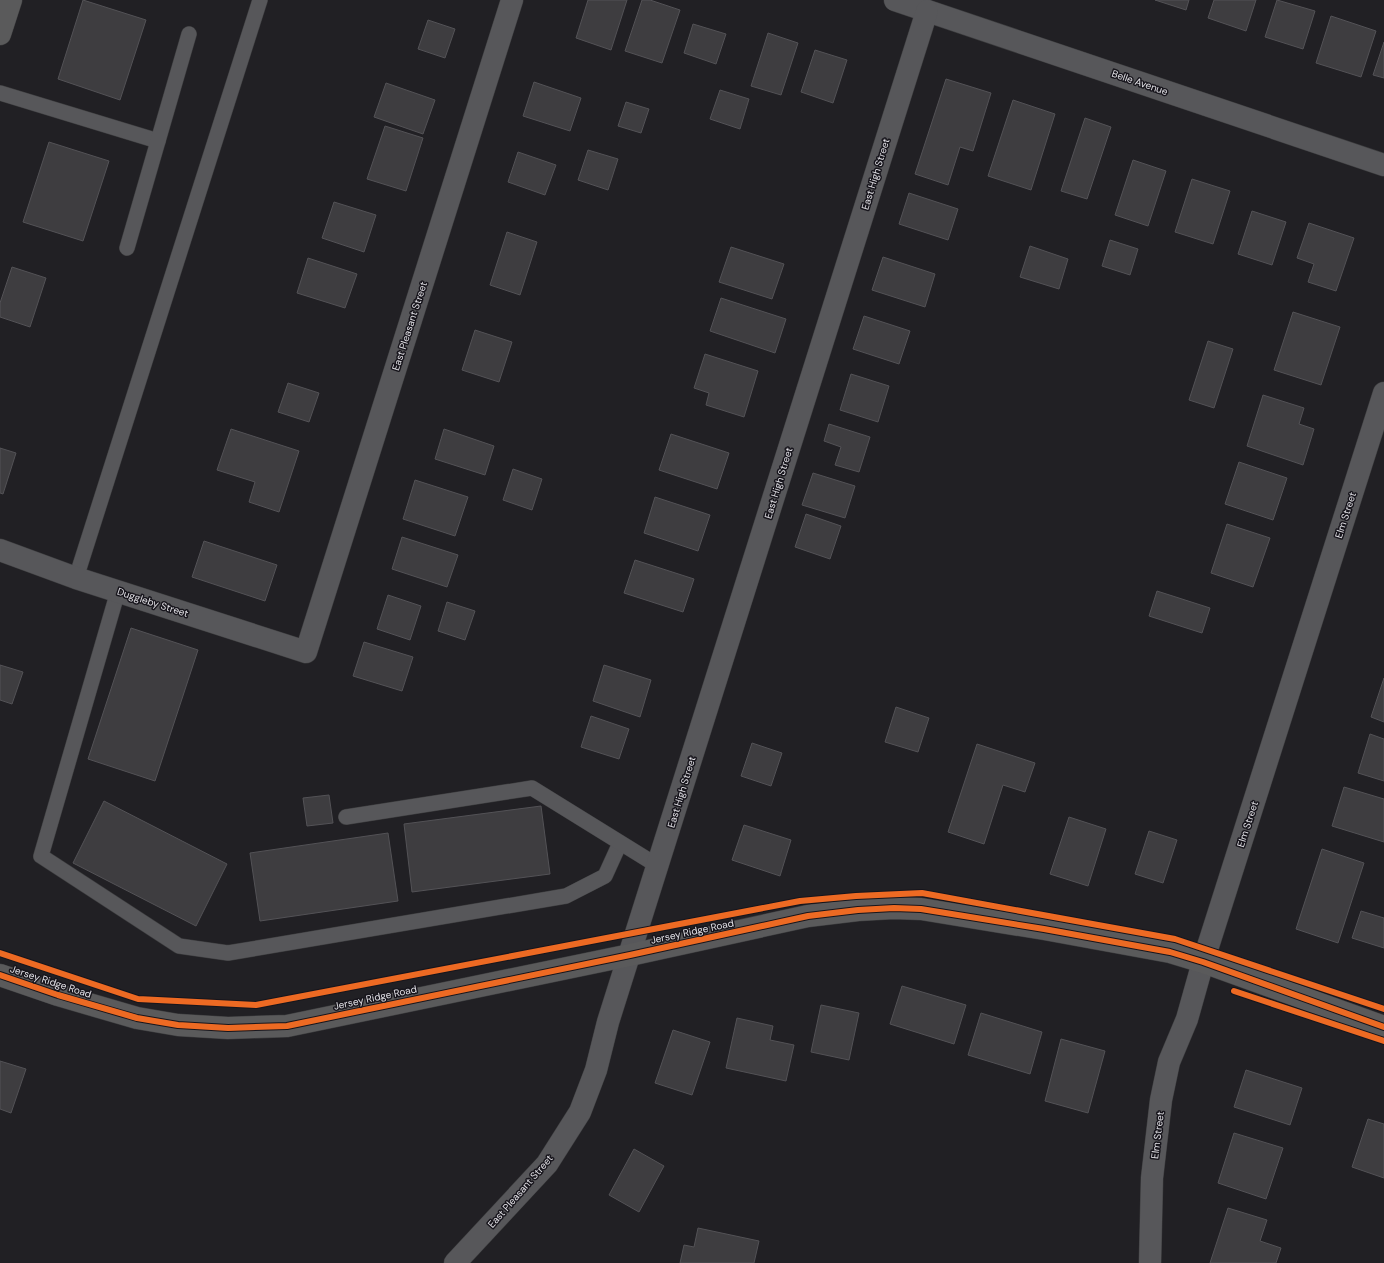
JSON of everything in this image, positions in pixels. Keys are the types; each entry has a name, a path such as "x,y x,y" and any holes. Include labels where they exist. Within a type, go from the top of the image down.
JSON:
{"street":[{"path":"0,34 11,0"},
{"name":"East Pleasant Street","path":"306,652 512,0"},
{"name":"Belle Avenue","path":"895,0 1384,164"},
{"name":"East High Street","path":"630,955 927,11"},
{"name":"Elm Street","path":"1150,1263 1152,1178 1162,1100 1169,1062 1187,1019 1203,962 1384,393"},
{"name":"Duggleby Street","path":"0,550 76,578 306,652"},
{"name":"Jersey Ridge Road","path":"0,975 58,995 138,1018 178,1025 235,1028 287,1026 630,955 808,916 858,910 894,908 920,909 1044,929 1170,952 1203,962 1384,1027"},
{"name":"East Pleasant Street","path":"455,1263 547,1164 580,1112 596,1070 608,1022 630,955"}],"lane":[{"path":"76,578 260,0"},
{"path":"127,248 189,34"},
{"path":"0,93 158,141"},
{"path":"118,591 41,856 179,946 228,952 566,896 605,876 620,843"},
{"path":"346,817 532,788 658,866"}],"building":[{"path":"83,0 146,20 120,100 58,79"},
{"path":"588,0 627,0 611,50 576,38"},
{"path":"642,0 650,0 680,10 662,63 625,51"},
{"path":"1155,0 1189,0 1186,10"},
{"path":"1214,0 1256,0 1246,31 1208,18"},
{"path":"1277,0 1315,11 1303,49 1265,37"},
{"path":"1331,16 1376,31 1361,77 1316,63"},
{"path":"428,20 455,29 445,58 418,49"},
{"path":"693,24 726,34 716,64 684,53"},
{"path":"768,33 798,43 781,95 751,86"},
{"path":"1384,42 1384,78 1373,75"},
{"path":"815,50 847,60 833,103 801,92"},
{"path":"946,79 991,93 973,151 960,147 948,185 915,174"},
{"path":"534,82 581,98 570,131 523,116"},
{"path":"386,83 435,100 423,134 374,117"},
{"path":"720,90 749,99 740,129 710,119"},
{"path":"1013,100 1055,114 1031,190 988,176"},
{"path":"626,102 649,109 641,133 618,126"},
{"path":"1085,118 1111,127 1087,199 1061,191"},
{"path":"385,126 423,138 406,191 367,179"},
{"path":"49,142 109,161 83,241 23,222"},
{"path":"588,150 618,159 608,190 578,180"},
{"path":"518,152 556,165 545,195 508,182"},
{"path":"1133,160 1166,171 1148,226 1115,215"},
{"path":"1192,179 1230,191 1213,244 1175,232"},
{"path":"909,193 958,209 948,240 899,224"},
{"path":"334,202 376,215 364,252 322,238"},
{"path":"1252,211 1286,222 1272,265 1238,254"},
{"path":"1309,223 1354,238 1336,291 1308,282 1314,264 1297,258"},
{"path":"507,232 537,242 520,295 490,285"},
{"path":"1110,240 1138,249 1130,275 1102,266"},
{"path":"1030,246 1068,259 1059,289 1020,277"},
{"path":"731,247 784,264 772,299 719,282"},
{"path":"883,257 935,274 925,307 872,290"},
{"path":"308,258 357,274 345,308 297,293"},
{"path":"12,267 46,278 30,327 0,317 0,303"},
{"path":"721,298 786,319 775,353 710,331"},
{"path":"1293,312 1340,327 1321,385 1274,370"},
{"path":"864,316 910,331 899,364 853,349"},
{"path":"475,330 512,342 499,382 462,370"},
{"path":"1208,341 1233,349 1214,408 1189,400"},
{"path":"705,354 758,371 744,417 706,405 709,393 694,388"},
{"path":"851,374 889,386 878,422 840,410"},
{"path":"288,383 319,393 309,422 278,412"},
{"path":"1263,395 1304,408 1299,424 1314,429 1303,465 1247,446"},
{"path":"829,424 870,437 859,472 835,465 841,447 824,441"},
{"path":"231,429 299,451 279,512 249,502 255,482 217,470"},
{"path":"444,429 494,446 485,475 435,459"},
{"path":"671,434 729,453 717,489 659,470"},
{"path":"0,448 16,453 3,494 0,493"},
{"path":"1239,462 1287,478 1273,520 1225,504"},
{"path":"513,469 542,479 532,510 503,500"},
{"path":"813,473 855,486 845,518 802,505"},
{"path":"415,480 468,497 455,536 403,519"},
{"path":"655,497 710,515 698,551 644,533"},
{"path":"806,514 841,526 830,559 795,547"},
{"path":"1227,524 1270,538 1253,587 1211,573"},
{"path":"402,537 458,555 447,587 392,569"},
{"path":"204,541 277,565 265,601 192,577"},
{"path":"635,560 694,579 683,612 624,593"},
{"path":"1157,591 1210,608 1202,633 1149,616"},
{"path":"388,595 421,606 410,640 377,629"},
{"path":"447,602 475,611 465,640 438,631"},
{"path":"131,628 198,650 155,781 88,759"},
{"path":"364,642 413,657 402,691 353,676"},
{"path":"0,665 23,672 12,704 0,700"},
{"path":"604,665 651,680 640,717 593,701"},
{"path":"1384,678 1384,722 1371,717"},
{"path":"896,707 929,718 918,752 885,742"},
{"path":"591,716 629,729 619,759 581,747"},
{"path":"1370,734 1384,739 1384,781 1358,773"},
{"path":"752,743 782,753 771,786 741,776"},
{"path":"977,744 1035,763 1025,792 1003,785 984,844 948,832"},
{"path":"1344,787 1384,799 1384,842 1332,826"},
{"path":"329,795 333,823 307,826 303,798"},
{"path":"104,801 227,864 196,926 73,863"},
{"path":"541,806 550,874 412,892 404,824"},
{"path":"1069,817 1106,829 1088,886 1050,874"},
{"path":"744,825 791,840 780,876 732,860"},
{"path":"1149,831 1177,840 1163,883 1135,874"},
{"path":"388,833 398,901 260,921 250,853"},
{"path":"1322,849 1364,863 1338,943 1296,929"},
{"path":"1361,911 1384,918 1384,948 1352,938"},
{"path":"902,986 966,1005 954,1044 890,1024"},
{"path":"821,1005 859,1013 849,1060 811,1052"},
{"path":"981,1013 1042,1032 1030,1074 968,1055"},
{"path":"737,1018 773,1026 770,1040 794,1045 786,1081 726,1068"},
{"path":"673,1030 710,1042 692,1095 655,1083"},
{"path":"1061,1039 1105,1051 1088,1113 1045,1101"},
{"path":"0,1061 26,1069 11,1113 0,1109"},
{"path":"1246,1070 1302,1088 1290,1125 1234,1107"},
{"path":"1368,1119 1384,1124 1384,1178 1352,1167"},
{"path":"1234,1133 1283,1148 1266,1199 1218,1183"},
{"path":"634,1149 664,1166 639,1212 609,1195"},
{"path":"1228,1208 1267,1220 1260,1241 1281,1248 1276,1263 1210,1263"},
{"path":"698,1228 759,1241 754,1263 680,1263 684,1245 694,1247"}],"cycle path":[{"path":"0,953 138,999 256,1005 800,901 856,896 922,893 1175,939 1384,1009"},
{"path":"0,975 58,995 137,1018 178,1025 228,1028 287,1026 630,955 808,916 858,910 894,908 921,909 1044,929 1170,952 1203,962 1384,1027"},
{"path":"1234,991 1384,1041"}]}
